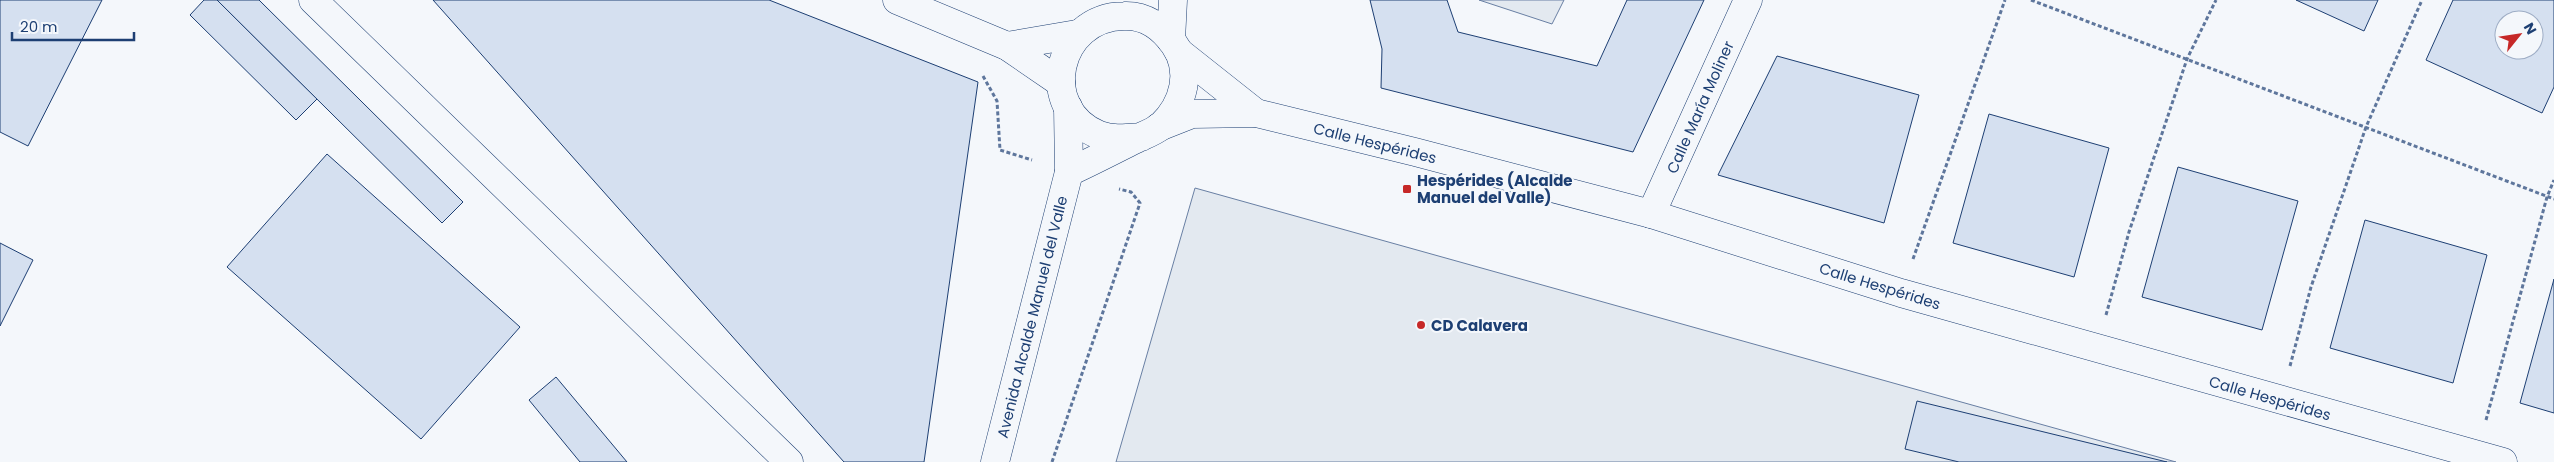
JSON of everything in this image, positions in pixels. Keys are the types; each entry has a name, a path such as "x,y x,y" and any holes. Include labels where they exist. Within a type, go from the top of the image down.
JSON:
{"street":[{"path":"313,0 789,462"},
{"path":"897,0 1007,46 1064,95 1081,123 1099,134 1120,139 1150,132"},
{"path":"1064,95 1061,69 1067,50 1085,28 1116,0"},
{"path":"1173,0 1175,46"},
{"name":"Calle María Moliner","path":"1651,214 1748,0"},
{"path":"1007,46 1085,28 1112,16 1131,15 1151,21 1168,34 1175,46 1185,72 1183,93 1174,112 1150,132 1069,172"},
{"name":"Calle Hespérides","path":"1175,46 1256,113"},
{"name":"Avenida Alcalde Manuel del Valle","path":"995,462 1069,172 1064,95"},
{"name":"Calle Hespérides","path":"1150,132 1192,114 1256,113 1651,214 1901,293 2476,456 2504,462"}],"path":[{"path":"1901,293 2005,0"},
{"path":"2031,0 2554,199"},
{"path":"2096,349 2129,232 2187,60 2216,0"},
{"path":"2280,401 2311,287 2366,127 2422,0"},
{"path":"974,72 983,75 997,101 1000,150"},
{"path":"2476,456 2547,196 2554,180"},
{"path":"1052,462 1140,203 1131,192"}],"shaded area":[{"path":"1479,0 1564,0 1552,24"},
{"name":"CD Calavera","path":"1195,188 2176,462 1116,462"}],"building":[{"path":"0,0 102,0 28,146 0,132"},
{"path":"204,0 217,0 317,99 296,120 190,15"},
{"path":"217,0 259,0 463,202 442,223"},
{"path":"433,0 769,0 978,82 924,462 844,462"},
{"path":"1370,0 1447,0 1458,32 1597,66 1627,0 1704,0 1633,152 1381,88 1382,49"},
{"path":"2296,0 2378,0 2364,31"},
{"path":"2453,0 2554,0 2554,87 2542,113 2426,60"},
{"path":"1777,56 1919,95 1884,223 1718,175"},
{"path":"1989,114 2109,148 2074,277 1953,243"},
{"path":"327,154 520,327 421,439 227,267"},
{"path":"2178,167 2298,201 2262,330 2142,297"},
{"path":"2365,220 2487,255 2453,383 2330,348"},
{"path":"0,243 33,260 0,326"},
{"path":"2554,279 2554,413 2520,403"},
{"path":"556,377 627,462 580,462 529,400"},
{"path":"1917,401 2167,462 1959,462 1905,449"}],"place":[{"name":"Hespérides (Alcalde Manuel del Valle)","path":"1407,189"},
{"name":"CD Calavera","path":"1421,325"}]}
